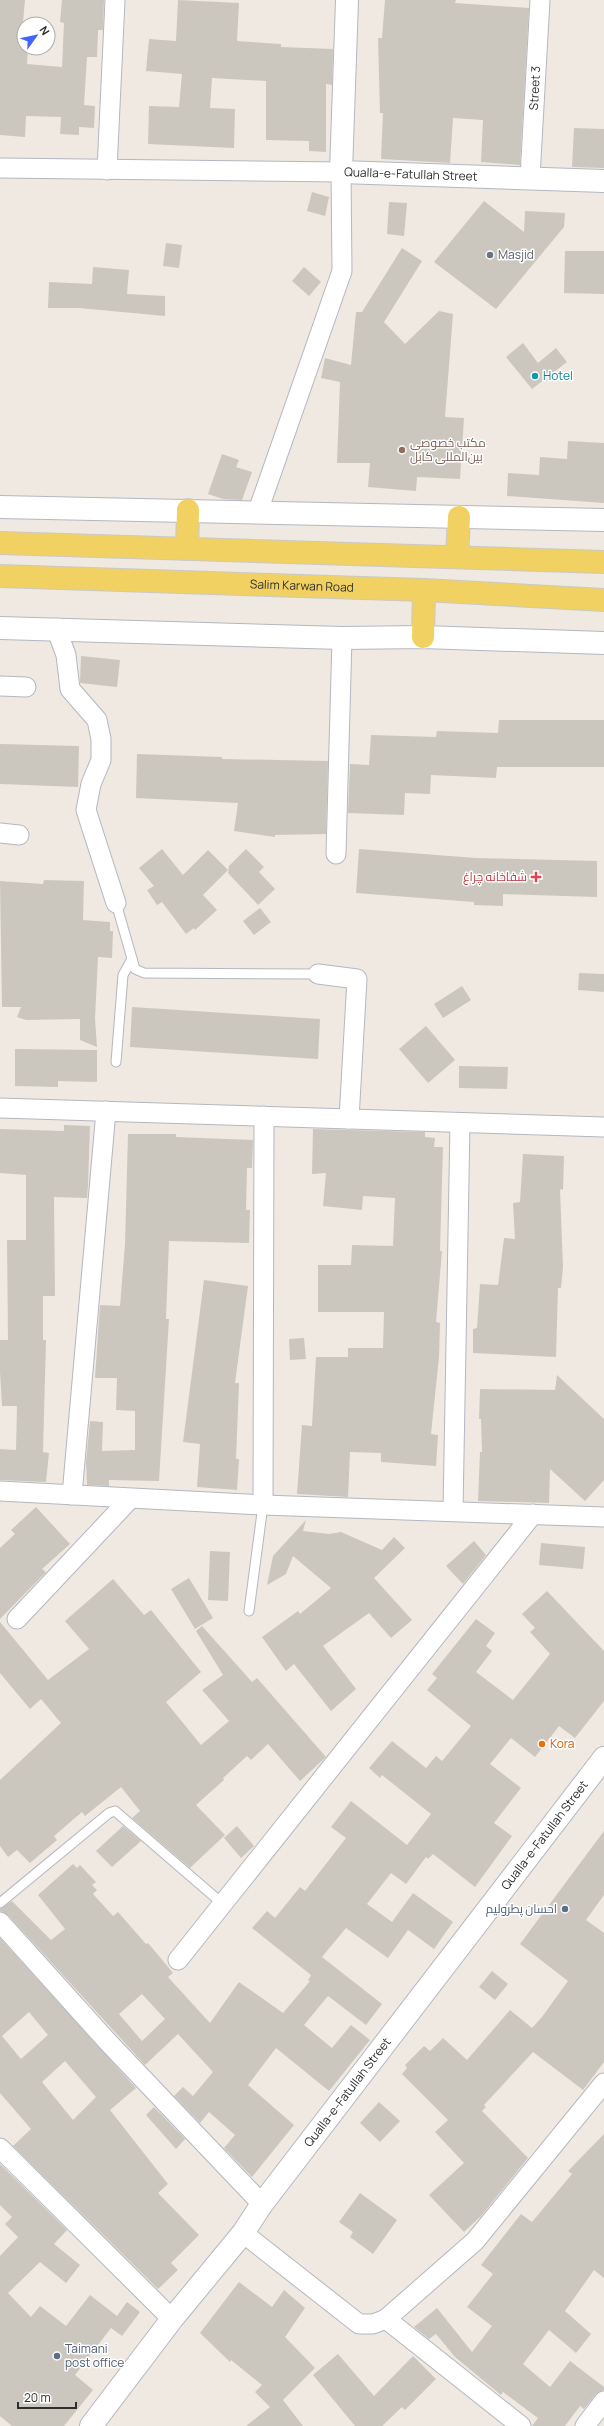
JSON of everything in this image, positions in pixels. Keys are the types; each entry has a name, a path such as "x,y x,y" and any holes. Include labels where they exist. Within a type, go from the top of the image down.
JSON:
{"main road":[{"path":"187,549 188,510"},
{"path":"457,557 459,517"},
{"path":"0,543 604,562"},
{"name":"Salim Karwan Road","path":"0,576 424,590 600,602"},
{"path":"423,637 424,590"}],"street":[{"path":"106,170 116,0"},
{"name":"Qualla-e-Fatullah Street","path":"347,0 341,172 530,177 604,181"},
{"name":"Street 3","path":"530,177 540,0"},
{"path":"0,168 341,172 342,271 258,511"},
{"path":"0,507 258,511 604,520"},
{"path":"0,628 56,628 342,638 423,637 604,643"},
{"path":"56,628 66,655 70,689 97,720 102,739 101,760 91,784 86,810 116,903"},
{"path":"336,854 342,638"},
{"path":"0,686 26,687"},
{"path":"0,833 19,835"},
{"path":"318,974 357,979 349,1119"},
{"path":"0,1108 604,1127"},
{"path":"72,1495 106,1111"},
{"path":"263,1505 264,1116"},
{"path":"453,1511 460,1122"},
{"path":"0,1491 263,1505 604,1516"},
{"path":"17,1619 130,1499"},
{"path":"178,1960 224,1905 533,1514"},
{"name":"Qualla-e-Fatullah Street","path":"91,2426 172,2319 243,2233 262,2204 604,1758"},
{"path":"0,1922 107,2041 262,2204"},
{"path":"243,2233 359,2324 373,2324 386,2319 475,2241 604,2083"},
{"path":"0,2148 172,2319"},
{"path":"386,2319 521,2426"},
{"path":"585,2426 604,2402"}],"lane":[{"path":"116,903 135,969 144,973 318,974"},
{"path":"116,1062 123,975 132,959"},
{"path":"249,1611 263,1505"},
{"path":"0,1903 109,1812 115,1811 224,1905"}],"building":[{"path":"0,0 25,0 24,16 16,16 16,56 28,56 27,64 62,67 64,23 60,22 62,0 104,0 103,30 98,30 97,57 87,57 84,105 95,106 94,128 79,127 79,135 60,134 61,117 26,116 25,137 0,135"},
{"path":"178,0 239,3 237,41 281,44 281,47 333,49 332,85 326,84 326,152 309,151 309,141 266,140 266,81 212,78 210,108 235,109 234,148 148,144 149,106 179,107 182,74 146,71 149,39 176,41"},
{"path":"385,0 456,0 455,3 529,8 520,165 481,162 483,120 453,118 450,163 381,159 383,113 380,113 378,38 382,38"},
{"path":"574,128 604,129 604,168 572,167"},
{"path":"312,192 329,197 325,216 307,211"},
{"name":"Masjid","path":"484,201 524,232 525,211 565,213 564,227 496,309 434,262"},
{"path":"389,202 407,203 404,236 387,234"},
{"path":"166,243 182,245 179,268 163,266"},
{"path":"402,248 422,261 384,322 405,344 439,311 453,314 445,417 464,418 460,479 417,477 416,491 368,487 370,463 337,463 340,382 321,378 325,358 351,365 356,312 362,312"},
{"path":"565,251 604,251 604,294 564,293"},
{"path":"93,267 129,270 127,294 165,296 165,316 79,308 48,308 49,282 92,284"},
{"path":"304,267 321,282 309,296 292,281"},
{"name":"Hotel","path":"523,343 538,363 556,348 567,362 532,389 506,357"},
{"path":"568,441 604,443 604,503 507,496 508,473 539,475 540,457 567,459"},
{"path":"222,454 239,460 236,467 252,472 242,500 223,499 208,494"},
{"path":"81,656 120,660 117,687 80,683"},
{"path":"499,720 604,720 604,767 497,767 496,778 431,775 430,794 405,793 404,815 348,813 350,764 369,765 371,735 436,737 437,731 498,733"},
{"path":"0,744 79,746 78,787 0,784"},
{"path":"137,754 222,757 222,759 328,761 326,834 275,835 275,837 234,831 238,803 136,798"},
{"path":"162,849 183,875 208,850 228,870 203,895 217,910 195,930 194,928 186,934 162,902 157,905 147,890 154,886 139,868"},
{"path":"246,849 264,867 259,872 275,889 258,905 228,873 229,866"},
{"path":"359,849 476,858 597,861 597,897 503,894 503,906 474,905 474,902 356,893"},
{"path":"44,880 84,881 83,920 110,922 110,931 113,931 112,958 98,957 95,1019 97,1047 80,1040 80,1019 26,1020 17,1017 21,1007 2,1007 0,881 43,884"},
{"path":"260,908 271,922 254,935 243,921"},
{"path":"579,973 604,974 604,992 578,990"},
{"path":"462,986 471,1000 443,1018 434,1004"},
{"path":"132,1007 320,1019 318,1059 130,1047"},
{"path":"426,1026 455,1060 428,1083 399,1049"},
{"path":"15,1049 97,1050 97,1082 58,1081 58,1087 15,1086"},
{"path":"459,1066 508,1067 507,1089 459,1088"},
{"path":"64,1125 90,1126 88,1186 87,1198 54,1197 55,1296 43,1296 43,1340 46,1340 43,1452 49,1453 46,1482 0,1480 0,1449 16,1450 17,1406 2,1406 0,1372 0,1340 8,1340 7,1240 26,1240 26,1175 0,1173 0,1129 64,1131"},
{"path":"313,1129 425,1132 425,1137 435,1138 434,1147 443,1147 440,1251 442,1251 436,1322 440,1323 439,1357 431,1434 438,1435 436,1466 381,1462 381,1453 350,1452 348,1497 297,1494 302,1425 312,1426 316,1357 348,1357 348,1348 383,1348 384,1312 318,1312 318,1265 351,1265 352,1245 393,1246 395,1198 363,1196 362,1210 323,1206 326,1173 312,1174"},
{"path":"128,1134 176,1134 176,1137 253,1140 252,1168 247,1168 246,1210 250,1210 249,1243 169,1241 166,1319 169,1319 159,1481 109,1480 109,1486 87,1485 86,1462 90,1421 103,1422 102,1451 135,1450 135,1411 116,1410 117,1378 95,1378 100,1305 120,1306 125,1244"},
{"path":"523,1154 564,1156 563,1190 560,1189 563,1267 561,1288 558,1288 556,1357 473,1353 473,1329 477,1328 480,1284 498,1285 504,1238 515,1239 513,1203 520,1202"},
{"path":"204,1280 248,1286 235,1383 239,1383 236,1459 239,1459 237,1490 197,1487 200,1444 183,1442"},
{"path":"304,1338 306,1359 290,1360 289,1339"},
{"path":"557,1375 604,1419 604,1480 585,1501 550,1469 549,1503 478,1501 480,1452 482,1452 481,1419 479,1419 480,1389 555,1390"},
{"path":"36,1507 70,1544 42,1569 46,1572 0,1619 0,1548 15,1534 11,1530"},
{"path":"306,1520 303,1531 329,1534 341,1532 382,1550 394,1537 405,1548 374,1578 412,1620 391,1638 369,1613 323,1646 356,1689 331,1711 294,1664 286,1671 262,1637 298,1611 300,1614 331,1588 293,1556 286,1574 267,1585 273,1556"},
{"path":"474,1541 486,1555 463,1584 446,1566"},
{"path":"541,1543 585,1547 583,1569 539,1565"},
{"path":"210,1551 230,1552 228,1601 208,1600"},
{"path":"189,1578 213,1618 195,1629 171,1589"},
{"path":"113,1579 144,1615 151,1610 201,1672 166,1702 201,1745 229,1721 202,1690 223,1675 196,1631 202,1626 252,1682 257,1678 326,1757 300,1781 268,1744 251,1760 247,1756 223,1778 224,1780 196,1805 225,1835 190,1868 132,1818 140,1811 121,1787 85,1816 82,1812 54,1836 57,1840 30,1863 17,1850 8,1857 0,1846 0,1780 61,1723 41,1699 30,1709 0,1673 0,1622 48,1680 89,1649 65,1621"},
{"path":"547,1591 604,1651 604,1701 575,1738 559,1726 535,1757 511,1738 490,1764 521,1788 494,1823 512,1836 475,1887 433,1854 428,1859 426,1857 406,1884 391,1873 367,1904 392,1922 413,1893 453,1922 434,1949 408,1930 388,1958 346,1928 322,1957 382,2004 366,2025 328,1996 304,2025 332,2048 351,2025 370,2040 329,2091 276,2048 248,2085 294,2125 252,2177 224,2148 235,2135 209,2112 200,2123 174,2096 183,2087 193,2096 213,2072 178,2034 145,2065 8,1915 0,1911 0,1909 12,1901 51,1940 65,1929 38,1895 73,1864 77,1868 80,1865 96,1882 92,1885 97,1890 93,1894 113,1916 118,1912 146,1944 148,1943 173,1973 168,1977 210,2023 239,1982 283,2013 310,1981 308,1980 311,1975 252,1928 267,1911 275,1918 300,1887 305,1891 346,1838 331,1827 351,1801 407,1845 431,1814 382,1775 380,1778 369,1768 392,1741 426,1768 436,1756 442,1761 471,1726 427,1690 437,1678 432,1674 476,1619 495,1633 486,1646 492,1651 476,1672 513,1700 550,1654 530,1632 535,1628 522,1614","holes":["142,1994 165,2019 142,2041 119,2014"]},
{"path":"123,1826 141,1841 112,1867 96,1851"},
{"path":"237,1826 254,1846 241,1858 224,1838"},
{"path":"604,1831 604,1895 586,1920 604,1933 604,2062 583,2090 533,2052 484,2105 486,2107 482,2111 528,2158 481,2216 464,2232 429,2195 464,2163 435,2132 448,2120 402,2074 407,2068 405,2065 424,2046 430,2051 443,2038 467,2060 510,2010 532,2028 542,2017 568,1981 520,1944"},
{"path":"0,1938 136,2088 110,2110 168,2184 158,2193 199,2235 171,2263 178,2270 158,2289 13,2146 31,2129 0,2093","holes":["29,2012 48,2035 21,2059 2,2036","65,2061 96,2097 73,2120 42,2082"]},
{"path":"492,1971 508,1984 495,2000 479,1987"},
{"path":"379,2102 400,2121 380,2142 360,2123"},
{"path":"154,2107 185,2139 176,2149 146,2115"},
{"path":"604,2134 604,2278 594,2270 565,2311 591,2334 576,2353 549,2330 523,2364 550,2387 570,2361 604,2387 604,2390 596,2394 584,2409 580,2406 565,2426 532,2426 538,2418 503,2392 501,2395 455,2357 436,2334 429,2339 414,2327 437,2308 472,2352 492,2326 467,2307 493,2274 481,2265 521,2214 532,2222 572,2174 568,2171"},
{"path":"0,2164 67,2230 54,2244 80,2265 66,2283 40,2262 8,2293 31,2317 40,2306 66,2326 90,2295 117,2316 127,2302 140,2312 122,2336 111,2328 75,2375 93,2390 64,2426 12,2426 0,2416 0,2256 18,2237 5,2224 12,2217 0,2205"},
{"path":"360,2193 397,2220 373,2254 350,2237 353,2232 339,2222"},
{"path":"239,2282 272,2307 284,2290 305,2308 285,2337 315,2368 283,2400 303,2426 246,2426 270,2407 255,2392 262,2385 231,2360 230,2362 200,2333"},
{"path":"338,2354 374,2396 413,2356 436,2379 405,2410 402,2407 382,2426 355,2426 313,2375"}],"place":[{"name":"Masjid","path":"490,255"},
{"name":"Hotel","path":"535,376"},
{"name":"مکتب خصوصی بین‌المللی کابل","path":"402,450"},
{"name":"شفاخانه چراغ","path":"536,877"},
{"name":"Kora","path":"542,1744"},
{"name":"احسان پطرولیم","path":"565,1909"},
{"name":"Taimani post office","path":"57,2356"}]}
